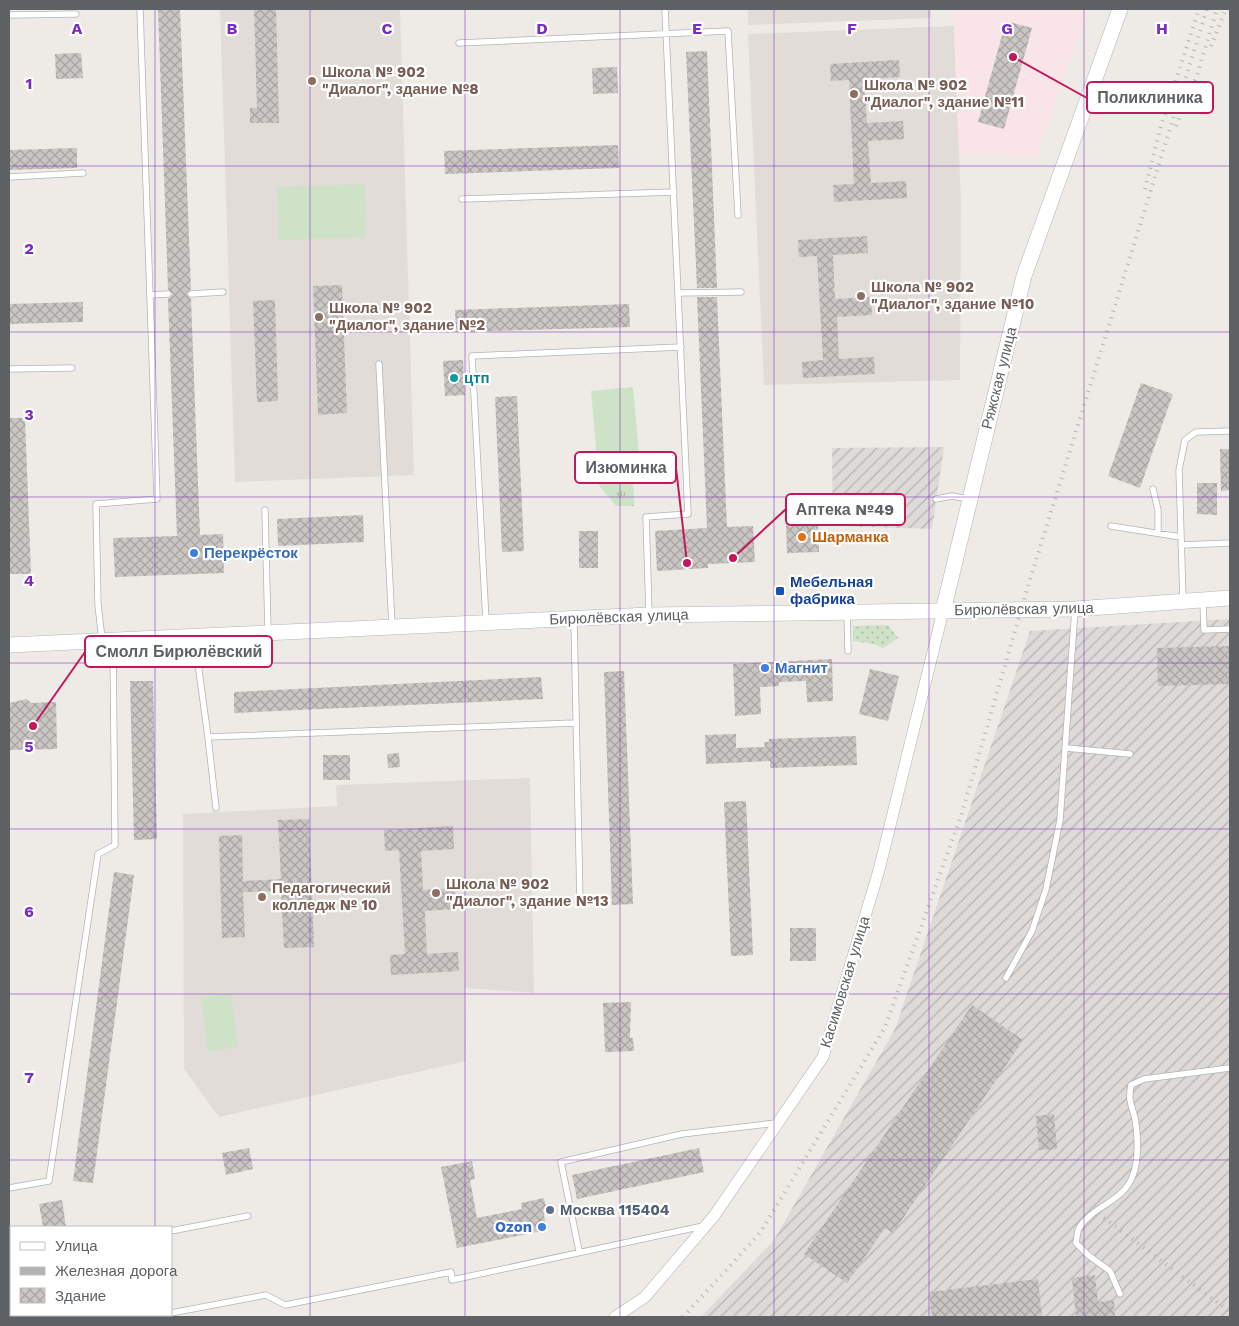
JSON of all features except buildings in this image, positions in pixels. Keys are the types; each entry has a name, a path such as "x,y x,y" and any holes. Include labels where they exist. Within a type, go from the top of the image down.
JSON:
{"street":[{"name":"Ряжская улица","path":"943,610 1024,276 1120,9"},
{"name":"Бирюлёвская улица","path":"9,645 392,626 649,616 847,611 1075,609 1230,598"},
{"name":"Касимовская улица","path":"615,1317 645,1297 706,1226 823,1057 878,870 943,610"}],"lane":[{"path":"9,1188 49,1181 98,854 115,845 107,641 98,605 96,504 157,499 140,9"},
{"path":"649,616 646,517 688,514 680,294 665,9"},
{"path":"9,15 76,14"},
{"path":"459,42 728,31 738,215"},
{"path":"9,177 83,173"},
{"path":"462,199 674,192"},
{"path":"191,294 223,292"},
{"path":"680,294 741,292"},
{"path":"150,295 168,294"},
{"path":"486,622 472,356 681,346"},
{"path":"379,364 392,626"},
{"path":"9,369 72,368"},
{"path":"1183,600 1179,470 1185,440 1196,432 1230,431"},
{"path":"1154,489 1158,510 1158,533"},
{"path":"936,499 952,496 969,499"},
{"path":"265,510 268,632"},
{"path":"1112,526 1181,537"},
{"path":"1181,545 1230,543"},
{"path":"1203,599 1204,630 1230,629"},
{"path":"1006,978 1032,931 1046,889 1060,820 1075,609"},
{"path":"847,611 848,651"},
{"path":"574,619 574,723 580,902"},
{"path":"198,636 199,671 216,808"},
{"path":"208,737 574,723"},
{"path":"1066,748 1130,754"},
{"path":"1120,1294 1110,1271 1076,1243 1078,1229 1091,1216 1125,1191 1133,1177 1137,1162 1135,1119 1128,1099 1131,1085 1144,1079 1230,1068"},
{"path":"579,1251 561,1162 682,1134 778,1123"},
{"path":"172,1231 248,1216"},
{"path":"172,1313 266,1295 285,1305 451,1272 452,1280 579,1251 706,1226"}],"shaded area":[{"name":"Школа № 902 \"Диалог\", здание №2","path":"220,9 400,9 414,475 235,482"},
{"path":"748,9 931,9 931,18 748,25"},
{"path":"953,9 1089,9 1037,156 959,154"},
{"path":"954,26 961,204 960,380 764,385 748,34"},
{"path":"944,447 932,529 833,526 832,448"},
{"path":"1230,619 1230,1317 701,1317 774,1240 895,1029 1030,631"},
{"path":"530,778 534,993 465,988 466,1061 219,1117 184,1069 183,814 337,806 336,785"}],"green space":[{"path":"365,184 366,237 279,240 277,187"},
{"path":"633,387 640,465 598,469 591,391"},
{"path":"633,476 634,506 616,506 594,479"},
{"path":"888,625 898,638 883,648 874,644 853,641 853,626"},
{"path":"231,993 238,1047 208,1051 201,997"}],"railway":[{"path":"1145,189 1161,126 1199,9"},
{"path":"683,1317 760,1233 885,1027 961,816 1029,583 1207,9"},
{"path":"1176,126 1197,75 1217,9"},
{"path":"1211,46 1226,9"},
{"path":"1104,1218 1230,1312"}],"place":[{"name":"Поликлиника","path":"1013,57"},
{"name":"Школа № 902 \"Диалог\", здание №8","path":"312,81"},
{"name":"Школа № 902 \"Диалог\", здание №11","path":"854,94"},
{"name":"Школа № 902 \"Диалог\", здание №10","path":"861,296"},
{"name":"Школа № 902 \"Диалог\", здание №2","path":"319,317"},
{"name":"цтп","path":"454,378"},
{"name":"Шарманка","path":"802,537"},
{"name":"Перекрёсток","path":"194,553"},
{"name":"Аптека №49","path":"733,558"},
{"name":"Изюминка","path":"687,563"},
{"name":"Мебельная фабрика","path":"780,591"},
{"name":"Магнит","path":"765,668"},
{"name":"Смолл Бирюлёвский","path":"33,726"},
{"name":"Школа № 902 \"Диалог\", здание №13","path":"436,893"},
{"name":"Педагогический колледж № 10","path":"262,897"},
{"name":"Москва 115404","path":"550,1210"},
{"name":"Ozon","path":"542,1227"}]}
